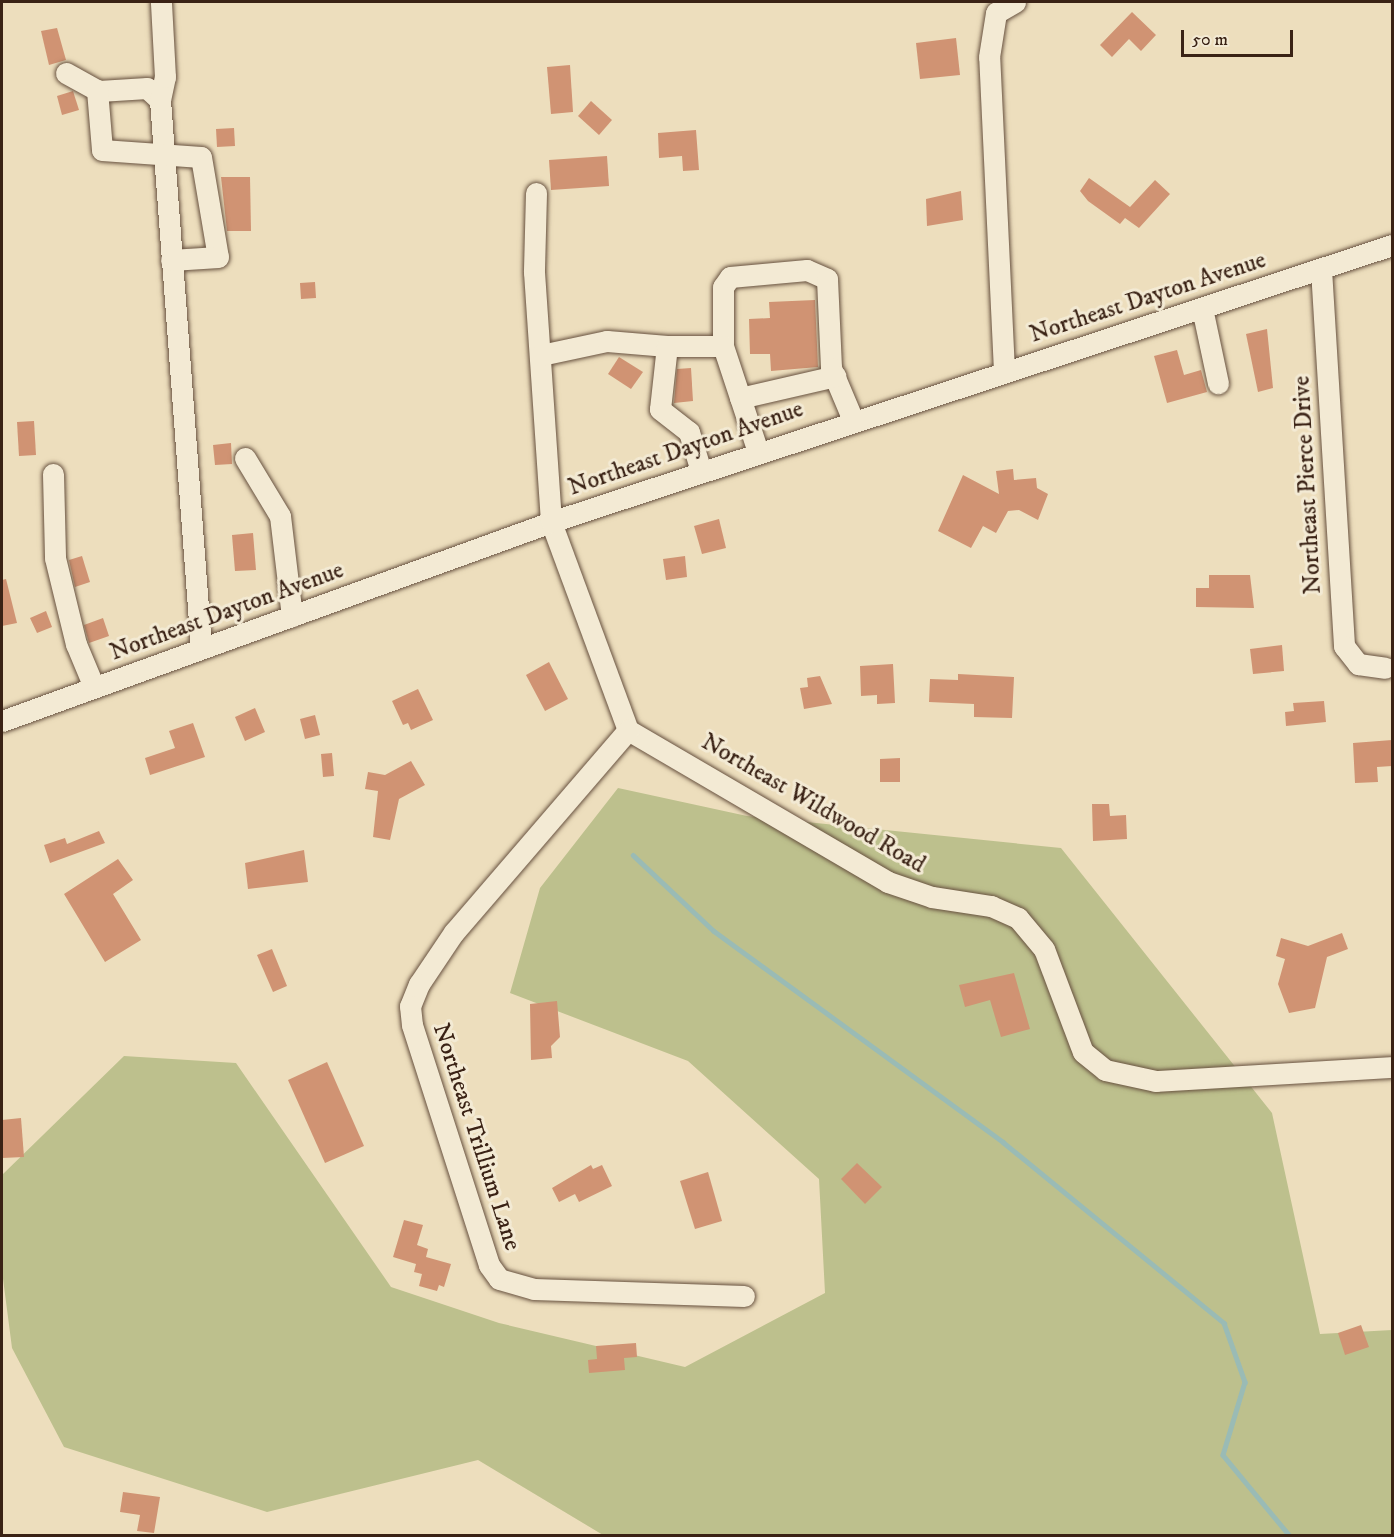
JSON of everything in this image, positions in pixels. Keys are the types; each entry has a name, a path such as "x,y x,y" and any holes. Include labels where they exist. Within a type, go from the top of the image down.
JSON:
{"street":[{"path":"161,2 165,77 160,99 163,153 201,648"},
{"path":"1004,371 989,57 996,13 1016,2"},
{"path":"66,73 97,90 147,87 160,99"},
{"path":"97,90 102,150 201,157 218,257 171,260"},
{"path":"536,193 534,272 551,522 628,730"},
{"name":"Northeast Dayton Avenue","path":"2,721 551,522 853,420 1392,245"},
{"name":"Northeast Pierce Drive","path":"1321,269 1344,646 1359,664 1385,668"},
{"path":"758,452 723,346 723,287 730,277 807,270 827,279 835,376 853,420"},
{"path":"1202,308 1218,383"},
{"path":"541,355 608,341 667,346 723,346"},
{"path":"667,346 660,409 689,432 701,471"},
{"path":"740,398 835,376"},
{"path":"245,458 280,516 292,616"},
{"path":"53,474 55,558 76,644 94,687"},
{"name":"Northeast Wildwood Road","path":"628,730 888,882 933,897 991,906 1018,918 1044,949 1083,1052 1104,1070 1156,1081 1392,1067"},
{"name":"Northeast Trillium Lane","path":"628,730 454,932 419,984 411,1006 412,1025 489,1265 499,1279 534,1289 744,1296"}],"green space":[{"path":"618,788 747,816 1061,848 1272,1113 1320,1334 1392,1330 1392,1535 603,1535 478,1460 267,1512 64,1447 12,1348 2,1271 2,1175 124,1056 236,1063 391,1287 499,1323 685,1367 825,1293 819,1179 688,1061 510,993 540,888"}],"building":[{"path":"1132,12 1156,35 1141,51 1129,39 1112,57 1100,45"},
{"path":"57,28 66,60 49,65 41,31"},
{"path":"956,38 960,75 920,79 916,43"},
{"path":"570,65 573,112 551,114 547,67"},
{"path":"73,91 79,110 62,115 57,96"},
{"path":"591,101 612,120 599,135 578,116"},
{"path":"234,128 235,146 217,147 216,129"},
{"path":"696,130 699,170 683,171 682,156 659,158 658,133"},
{"path":"607,156 609,186 551,190 549,160"},
{"path":"221,177 250,177 251,231 227,231"},
{"path":"1089,178 1130,207 1155,180 1170,194 1139,228 1125,218 1120,224 1088,201 1080,191"},
{"path":"961,191 963,220 927,226 926,199"},
{"path":"315,282 316,298 301,299 300,283"},
{"path":"815,300 818,367 771,371 770,354 750,354 749,319 770,318 769,302"},
{"path":"1267,329 1273,388 1258,392 1246,334"},
{"path":"1177,350 1184,375 1201,370 1207,392 1167,403 1154,356"},
{"path":"619,357 643,372 631,389 608,374"},
{"path":"691,368 693,401 674,403 677,369"},
{"path":"34,421 36,455 19,456 17,422"},
{"path":"231,443 232,464 215,465 213,445"},
{"path":"1013,469 1014,480 1036,478 1037,488 1048,494 1038,520 1019,510 1008,511 996,533 983,526 971,548 938,531 963,475 999,494 996,471"},
{"path":"719,519 726,548 702,554 694,526"},
{"path":"253,533 256,570 235,571 232,535"},
{"path":"82,556 90,582 75,587 69,560"},
{"path":"685,556 687,577 666,580 663,559"},
{"path":"1209,575 1250,575 1254,608 1196,607 1196,588 1209,588"},
{"path":"6,579 17,623 2,626 2,580"},
{"path":"46,611 52,627 37,633 30,618"},
{"path":"103,618 109,636 89,643 84,625"},
{"path":"1282,645 1284,671 1253,674 1250,649"},
{"path":"549,662 568,699 545,711 526,675"},
{"path":"893,664 895,703 877,704 877,695 861,696 860,666"},
{"path":"958,674 1014,677 1012,718 974,717 974,704 929,702 930,679 958,680"},
{"path":"820,676 832,704 804,709 800,688 808,687 807,678"},
{"path":"418,689 433,720 411,730 408,723 403,725 392,701"},
{"path":"1324,701 1326,722 1286,726 1285,712 1294,711 1293,703"},
{"path":"255,708 265,732 245,741 235,717"},
{"path":"315,715 320,735 305,739 300,719"},
{"path":"193,723 205,757 150,775 145,758 175,748 169,731"},
{"path":"1392,740 1392,766 1377,767 1378,782 1355,783 1353,743"},
{"path":"332,753 334,776 323,777 321,754"},
{"path":"900,758 900,782 880,782 880,759"},
{"path":"411,761 425,785 399,799 390,840 373,837 378,791 365,789 368,772 385,775"},
{"path":"1092,804 1109,804 1110,816 1126,815 1127,839 1093,841"},
{"path":"99,831 105,843 50,863 44,845 65,838 67,844"},
{"path":"304,850 308,882 248,889 245,863"},
{"path":"118,859 133,880 113,894 141,940 105,962 64,894"},
{"path":"1342,933 1348,949 1327,957 1315,1008 1289,1013 1278,984 1285,959 1276,956 1281,938 1308,946"},
{"path":"272,949 287,986 273,992 257,955"},
{"path":"1014,973 1030,1029 1001,1037 990,1000 965,1007 959,985"},
{"path":"557,1001 560,1037 551,1046 552,1058 531,1060 530,1004"},
{"path":"327,1062 364,1146 325,1163 288,1080"},
{"path":"21,1118 24,1157 2,1158 2,1120"},
{"path":"857,1163 882,1187 865,1204 841,1179"},
{"path":"591,1165 593,1169 602,1165 612,1186 579,1202 575,1194 559,1202 552,1188"},
{"path":"708,1172 722,1221 695,1229 680,1181"},
{"path":"404,1220 423,1225 417,1245 428,1249 426,1257 451,1264 444,1287 439,1285 437,1291 419,1286 422,1274 414,1272 416,1264 393,1257"},
{"path":"1361,1325 1369,1347 1345,1355 1338,1333"},
{"path":"636,1343 637,1357 624,1358 625,1370 589,1373 588,1360 597,1359 596,1346"},
{"path":"123,1492 160,1497 154,1533 137,1531 140,1515 120,1512"}],"waterway":[{"path":"633,855 714,931 1003,1142 1224,1323 1245,1382 1223,1455 1290,1536"}]}
